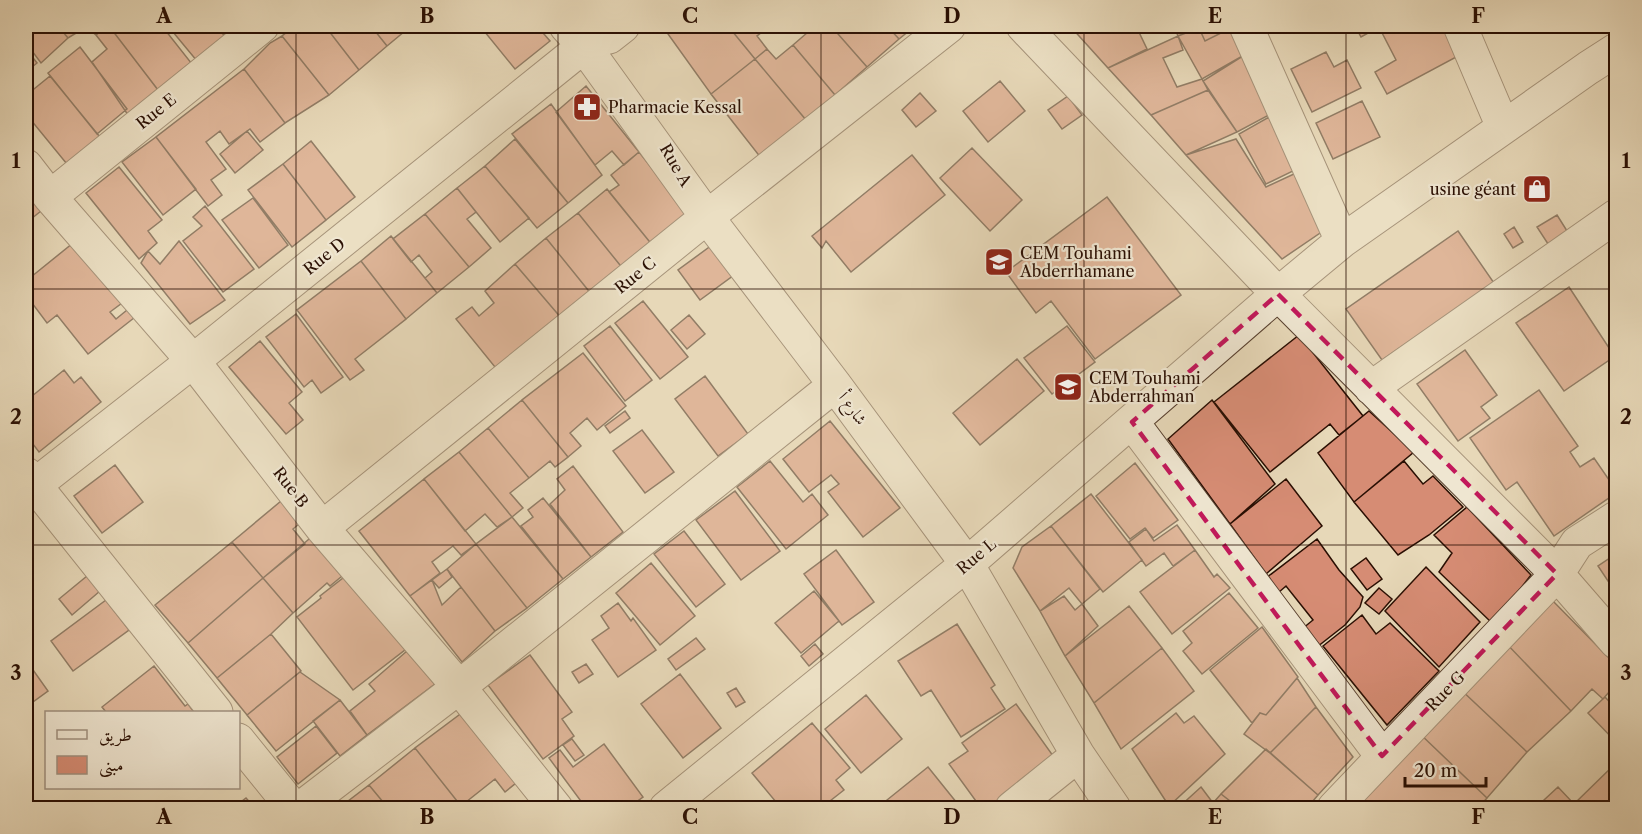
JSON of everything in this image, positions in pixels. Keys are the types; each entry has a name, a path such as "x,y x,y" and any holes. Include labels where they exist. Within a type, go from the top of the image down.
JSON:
{"street":[{"name":"Rue E","path":"50,197 262,26"},
{"name":"Rue C","path":"322,528 706,217 949,26"},
{"path":"1023,26 1278,294 1557,574 1617,642"},
{"path":"1246,26 1342,241"},
{"path":"1461,26 1503,128"},
{"name":"شارع أ","path":"594,34 706,217 836,385 966,564 1078,755 1114,808"},
{"name":"Rue A","path":"594,34 645,111 706,217"},
{"path":"594,34 673,161"},
{"name":"Rue D","path":"29,484 193,362 594,34"},
{"name":"Rue L","path":"666,808 966,564 1342,241 1617,50"},
{"name":"Rue B","path":"26,166 50,197 193,362 322,528 459,687 556,808"},
{"path":"1371,388 1617,216"},
{"path":"301,808 459,687 836,385"},
{"path":"1132,422 1382,756"},
{"path":"29,484 215,711"},
{"name":"Rue G","path":"1334,808 1557,574 1577,543 1617,518"},
{"path":"240,742 293,808"},
{"path":"1012,808 1078,755"}],"highlighted area":[{"path":"1278,294 1557,574 1382,756 1132,422"}],"building":[{"path":"26,26 58,26 68,38 41,63 26,43"},
{"path":"58,26 107,26 96,35 86,27 68,38"},
{"path":"107,26 158,90 128,115 92,62 107,49 96,35"},
{"path":"109,26 162,26 192,64 158,90"},
{"path":"168,26 217,26 226,38 197,61"},
{"path":"218,26 247,26 230,40"},
{"path":"295,26 325,26 359,70 329,95 282,36"},
{"path":"325,26 371,26 387,46 359,70"},
{"path":"371,26 411,26 387,46"},
{"path":"480,26 537,26 550,41 515,69"},
{"path":"728,26 755,59 711,94 663,27"},
{"path":"728,26 770,26 757,36 767,49 755,59"},
{"path":"815,26 831,26 867,67 835,95 793,45"},
{"path":"831,26 887,26 899,39 867,67"},
{"path":"887,26 915,26 899,39"},
{"path":"1070,26 1136,26 1147,49 1108,68"},
{"path":"1174,26 1233,27 1205,41 1199,28 1178,36"},
{"path":"1355,26 1444,26 1460,55 1387,94 1375,72 1396,60 1379,27 1361,37"},
{"path":"1233,27 1246,54 1202,79 1178,36 1199,28 1205,41"},
{"path":"282,36 329,95 285,123 244,69 270,43"},
{"path":"1178,36 1183,50 1163,58 1177,87 1202,79 1208,90 1151,115 1108,68"},
{"path":"793,45 835,95 806,120 755,59 767,49 776,59"},
{"path":"80,47 127,109 97,134 48,73"},
{"path":"26,49 37,63 26,72"},
{"path":"1326,52 1334,67 1347,60 1361,88 1312,112 1291,69"},
{"path":"1246,54 1269,115 1237,132 1203,81"},
{"path":"755,59 806,120 761,158 711,94"},
{"path":"244,69 285,123 260,142 250,129 229,144 220,131 206,142 226,169 211,180 222,195 208,206 156,137"},
{"path":"50,76 104,142 71,169 26,114 26,78 34,89"},
{"path":"1000,81 1025,111 988,142 963,111"},
{"path":"586,86 639,152 624,165 612,151 595,165 556,112"},
{"path":"1208,90 1237,132 1186,155 1151,115"},
{"path":"920,93 936,111 916,127 902,110"},
{"path":"1068,96 1082,115 1062,129 1048,110"},
{"path":"1362,101 1380,137 1333,159 1316,123"},
{"path":"551,104 602,175 568,203 512,134"},
{"path":"1269,117 1293,171 1266,184 1239,134"},
{"path":"247,131 263,150 235,173 220,154"},
{"path":"156,137 196,189 163,215 122,162"},
{"path":"515,139 568,203 537,228 485,166"},
{"path":"1236,139 1266,187 1296,173 1323,231 1282,259 1186,155"},
{"path":"311,141 355,197 326,220 283,164"},
{"path":"972,148 1022,200 990,231 940,178"},
{"path":"639,152 690,216 653,246 609,192 619,185 611,175"},
{"path":"912,155 945,195 851,272 826,241 822,248 812,236"},
{"path":"283,164 326,220 292,247 248,190"},
{"path":"485,166 529,218 500,242 457,188"},
{"path":"119,167 162,220 148,231 157,243 139,259 86,193"},
{"path":"26,171 51,203 26,223"},
{"path":"457,188 476,212 467,219 491,248 469,267 425,214"},
{"path":"607,189 653,246 624,270 578,213"},
{"path":"1107,197 1181,295 1095,359 1051,301 1036,313 1006,272"},
{"path":"253,198 288,245 259,268 222,220"},
{"path":"205,206 254,269 223,292 183,241 202,226 193,217"},
{"path":"578,213 624,270 592,295 546,238"},
{"path":"425,214 469,267 437,293 425,278 432,272 419,255 411,262 393,239"},
{"path":"1557,215 1569,234 1550,247 1537,227"},
{"path":"1514,227 1523,242 1513,248 1504,234"},
{"path":"1458,231 1494,283 1382,360 1346,309"},
{"path":"391,236 437,293 406,319 361,261"},
{"path":"546,238 592,295 562,319 515,264"},
{"path":"78,239 126,300 110,312 116,319 132,306 139,314 88,354 57,315 47,323 26,295 26,281"},
{"path":"179,241 225,300 190,324 141,263 148,251 160,264"},
{"path":"712,245 734,275 700,300 678,270"},
{"path":"361,261 406,319 355,359 364,370 350,380 297,310"},
{"path":"515,264 562,319 499,372 456,319 472,307 479,316 494,303 485,291"},
{"path":"1569,287 1611,351 1616,348 1616,357 1564,391 1516,323"},
{"path":"643,301 688,357 660,379 615,323"},
{"path":"296,314 343,377 321,393 312,380 304,387 266,337"},
{"path":"689,315 705,334 687,349 671,330"},
{"path":"610,326 652,380 625,401 584,346"},
{"path":"1067,326 1095,362 1052,394 1024,358"},
{"path":"1299,335 1363,416 1339,435 1330,424 1270,472 1214,402"},
{"path":"260,341 302,392 289,403 303,420 286,434 229,367"},
{"path":"1465,350 1497,395 1481,407 1490,418 1458,441 1417,384"},
{"path":"583,353 626,406 597,430 587,418 570,433 581,446 568,457 522,400"},
{"path":"1017,359 1044,391 980,445 953,413"},
{"path":"64,370 74,383 81,377 101,402 39,452 26,435 26,401"},
{"path":"705,376 748,434 718,456 675,399"},
{"path":"1539,390 1578,446 1570,452 1580,467 1594,458 1616,490 1616,493 1554,536 1517,482 1506,490 1470,438"},
{"path":"522,400 568,457 555,467 550,461 529,478 488,428"},
{"path":"1212,400 1275,484 1230,524 1168,439"},
{"path":"625,411 630,418 610,433 605,426"},
{"path":"1369,411 1414,452 1354,502 1318,453"},
{"path":"830,421 900,508 863,537 828,492 839,484 831,475 809,492 783,459"},
{"path":"488,428 529,478 510,493 523,508 512,517 459,452"},
{"path":"642,430 674,472 645,493 613,451"},
{"path":"459,452 512,517 497,527 485,514 465,531 424,479"},
{"path":"770,461 803,502 812,494 828,515 786,549 737,487"},
{"path":"1404,461 1423,484 1433,476 1463,507 1429,535 1398,555 1354,502"},
{"path":"1135,463 1178,520 1153,538 1145,528 1130,539 1096,496"},
{"path":"115,465 143,502 102,533 74,496"},
{"path":"573,466 623,532 591,557 550,504 565,490 557,479"},
{"path":"424,479 476,544 461,555 453,546 432,562 440,573 410,596 359,531"},
{"path":"1286,479 1322,526 1266,574 1230,524"},
{"path":"735,491 780,551 741,580 696,520"},
{"path":"1091,494 1142,560 1103,592 1051,526"},
{"path":"287,496 306,518 293,529 305,544 263,578 232,542"},
{"path":"543,498 591,557 563,579 521,526 533,517 528,510"},
{"path":"1467,507 1531,575 1493,624 1439,572 1452,553 1434,535"},
{"path":"512,517 563,579 527,608 476,544"},
{"path":"1177,525 1195,550 1173,566 1164,553 1146,566 1129,542 1146,529 1154,541"},
{"path":"1051,526 1100,589 1082,604 1069,588 1040,611 1013,568 1022,547"},
{"path":"684,531 725,584 696,607 654,554"},
{"path":"315,534 347,572 330,586 327,583 293,613 263,578"},
{"path":"1317,539 1339,570 1363,597 1360,607 1345,625 1317,647 1302,629 1313,620 1286,586 1278,593 1266,578"},
{"path":"232,542 263,578 188,643 155,605"},
{"path":"476,544 527,608 495,631 447,569"},
{"path":"836,550 874,602 842,625 804,574"},
{"path":"1195,550 1214,577 1217,574 1230,588 1172,634 1140,592"},
{"path":"1616,554 1616,593 1598,566"},
{"path":"1366,558 1382,579 1367,590 1351,569"},
{"path":"651,563 695,616 660,645 616,593"},
{"path":"1426,567 1480,622 1439,667 1385,611"},
{"path":"447,569 452,577 439,588 432,580"},
{"path":"352,571 410,646 353,690 297,617"},
{"path":"87,576 100,591 72,615 59,599"},
{"path":"263,578 293,613 217,678 188,643"},
{"path":"432,580 442,605 461,587 495,631 462,662 410,596"},
{"path":"1379,588 1392,599 1379,614 1365,603"},
{"path":"814,591 839,621 801,653 775,623"},
{"path":"1229,593 1258,628 1202,674 1183,651 1192,643 1183,631"},
{"path":"1547,595 1616,665 1616,684 1603,699 1592,689 1571,711 1503,640"},
{"path":"1064,596 1075,610 1082,604 1098,626 1065,656 1040,611"},
{"path":"106,600 129,630 73,671 51,641"},
{"path":"618,603 631,621 633,618 656,650 618,677 592,640 609,628 601,616"},
{"path":"1129,606 1162,648 1094,703 1065,656"},
{"path":"1362,615 1376,634 1390,623 1439,671 1387,725 1323,646"},
{"path":"957,624 995,685 991,688 1005,709 961,737 931,690 921,696 898,661"},
{"path":"1262,627 1298,677 1266,715 1260,713 1252,723 1210,670"},
{"path":"271,634 301,671 247,715 217,678"},
{"path":"696,638 705,649 676,670 668,659"},
{"path":"1503,640 1571,711 1527,752 1458,687"},
{"path":"815,644 823,654 809,666 801,656"},
{"path":"1162,648 1194,691 1121,749 1094,703"},
{"path":"407,651 435,684 367,735 350,711 375,691 369,684"},
{"path":"530,655 572,712 562,719 574,736 543,759 488,685"},
{"path":"26,660 48,691 26,707"},
{"path":"586,664 593,674 579,683 572,672"},
{"path":"154,666 185,706 188,704 193,711 105,711 102,707"},
{"path":"300,672 340,700 276,751 247,715"},
{"path":"680,674 721,728 683,758 641,704"},
{"path":"1297,678 1316,707 1270,753 1244,734 1260,713 1266,715"},
{"path":"1458,687 1527,752 1487,798 1417,731"},
{"path":"736,688 745,702 736,707 727,693"},
{"path":"866,695 902,739 861,773 825,729"},
{"path":"1605,697 1616,709 1616,742 1588,713"},
{"path":"340,700 367,735 340,756 313,721"},
{"path":"1016,704 1056,760 987,808 981,808 949,764 968,751 962,743"},
{"path":"1316,707 1353,757 1318,795 1270,753"},
{"path":"463,712 516,783 505,792 495,779 461,806 415,748"},
{"path":"1176,713 1184,723 1194,716 1225,754 1169,806 1132,749"},
{"path":"812,723 850,768 836,780 844,790 821,808 781,808 752,773"},
{"path":"316,726 337,753 298,784 277,757"},
{"path":"1417,731 1487,798 1478,808 1354,808"},
{"path":"572,739 584,755 575,761 563,745"},
{"path":"604,744 643,797 628,808 586,808 549,758 560,750 573,767"},
{"path":"415,748 461,806 458,808 388,808 369,785"},
{"path":"1266,749 1318,795 1307,808 1239,808 1221,794"},
{"path":"1616,763 1616,808 1552,808 1544,800 1558,787 1574,804"},
{"path":"928,767 961,808 894,808 887,800"},
{"path":"369,785 388,808 339,808"},
{"path":"1201,787 1213,803 1221,794 1239,808 1178,808"},
{"path":"246,798 255,808 233,808"}],"place":[{"name":"Pharmacie Kessal","path":"587,107"},
{"name":"usine géant","path":"1537,189"},
{"name":"CEM Touhami Abderrhamane","path":"999,262"},
{"name":"CEM Touhami Abderrahman","path":"1068,387"}]}
